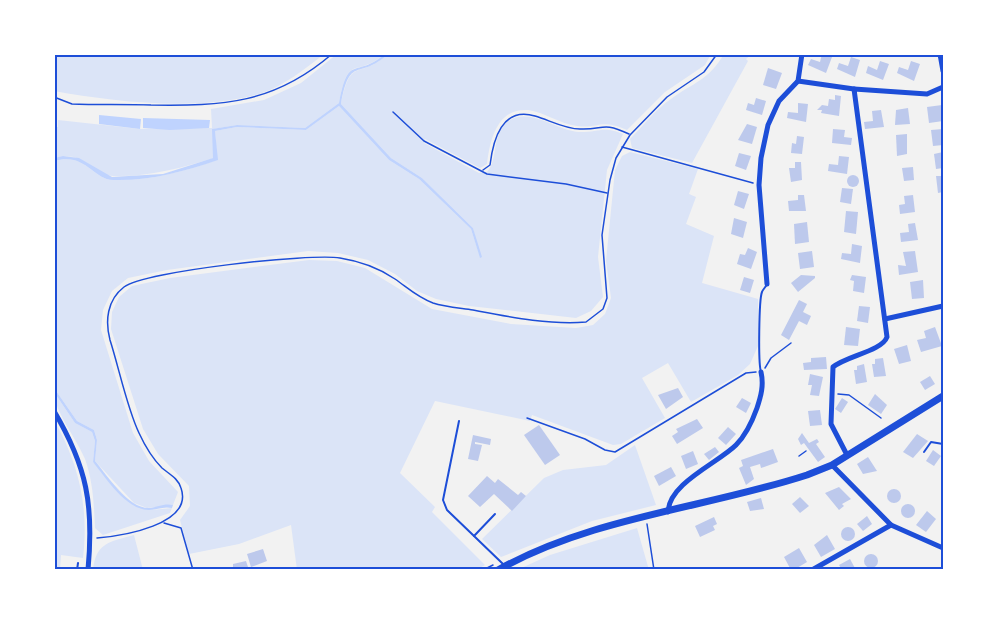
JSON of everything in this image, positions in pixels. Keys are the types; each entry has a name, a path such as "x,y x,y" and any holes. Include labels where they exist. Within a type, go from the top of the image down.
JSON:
{"main road":[{"path":"501,568 593,531 781,484 832,465 888,428 943,396"}],"street":[{"path":"767,284 759,185 761,158 768,125 779,101 798,81 802,54"},
{"path":"940,54 943,72"},
{"path":"798,81 854,89 927,94 943,87"},
{"path":"847,455 831,424 833,367 844,359 885,342 885,319 854,89"},
{"path":"885,319 943,306"},
{"path":"668,512 670,502 688,481 729,452 745,435 760,398 763,379 761,372"},
{"path":"54,411 81,463 89,507 91,538 88,570"},
{"path":"832,465 891,525 943,548"},
{"path":"812,570 891,525"}],"lane":[{"path":"761,372 758,359 761,334 760,301 767,284"},
{"path":"459,421 443,500 447,510 474,536 501,568"},
{"path":"924,452 931,442 937,441 943,444"},
{"path":"474,536 495,514"},
{"path":"77,570 78,563"}],"path":[{"path":"55,54 56,66"},
{"path":"54,98 72,104 194,107 252,99 286,86 332,54"},
{"path":"91,538 133,532 162,523 178,510 182,500 181,488 149,452 137,430 106,327 112,301 124,287 148,277 179,272 308,256 338,258 367,264 393,278 414,294 434,303 545,321 586,322 603,309 607,298 602,235 613,169 622,147 630,135 667,98 704,72 717,54"},
{"path":"393,112 424,141 480,171 498,177 566,184 608,194"},
{"path":"480,171 490,165 497,131 506,120 519,114 529,114 579,129 612,126 630,135"},
{"path":"622,147 759,185"},
{"path":"527,418 615,452 746,374 761,372 771,358 791,343"},
{"path":"831,394 849,395 881,418"},
{"path":"799,456 806,451"},
{"path":"646,517 654,570"},
{"path":"162,523 181,528 193,570"}],"shaded area":[{"path":"54,54 324,54 287,81 262,93 239,99 186,104 104,99 54,91"},
{"path":"337,54 385,54 350,72 346,77 339,103 305,128 237,125 213,129 214,158 140,175 106,175 73,157 54,158 54,127 58,127 58,120 140,129 212,128 211,109 264,100 301,83"},
{"path":"388,54 711,54 705,65 665,92 627,130 605,124 577,126 534,111 517,111 509,114 497,127 490,145 487,164 480,168 425,139 424,143 479,173 487,172 491,166 502,128 515,118 542,120 578,132 605,130 623,134 607,170 598,257 603,297 591,311 576,318 469,306 436,299 417,291 395,274 368,260 338,253 308,251 167,270 128,278 112,291 103,310 101,330 133,433 149,461 178,492 173,505 147,508 134,503 95,461 97,440 94,430 77,421 54,388 54,161 74,160 106,179 113,180 166,175 217,160 215,131 237,127 306,130 339,106 389,160 419,179 471,229 480,257 473,228 422,178 391,158 341,104 348,79 352,74 378,62"},
{"path":"724,54 752,54 746,59 748,61 692,163 632,148 630,139 655,113 665,103 706,76"},
{"path":"630,152 698,169 689,194 696,197 686,224 714,236 702,283 758,299 758,346 750,364 738,375 691,402 668,363 642,378 665,418 621,444 613,445 532,415 530,421 435,401 400,473 435,507 432,512 485,565 476,570 297,570 291,525 239,544 189,554 180,520 190,506 189,486 158,454 143,429 111,329 112,312 119,297 132,286 170,278 309,260 337,261 365,268 432,309 511,324 576,328 593,325 605,314 611,298 606,261 615,170 622,156"},
{"path":"54,392 75,423 92,432 95,441 93,462 133,505 151,510 172,508 170,513 103,535 95,528 93,493 88,467 58,408"},
{"path":"54,420 76,470 85,521 83,558 61,555 60,570 56,570 57,560 54,566"},
{"path":"635,445 656,505 592,521 501,557 482,539 544,478 563,470 606,465"},
{"path":"637,528 649,570 517,570 550,555"},
{"path":"134,535 143,570 93,570 101,548 111,542"}],"water":[{"path":"388,54 378,62 352,73 344,89 341,104 391,158 422,178 473,228 482,257 480,258 471,229 419,179 389,160 339,106 306,130 237,127 215,131 218,160 166,175 113,180 106,179 74,160 54,161 54,158 63,156 79,158 112,177 163,174 213,158 212,129 237,125 305,128 339,103 346,77 350,72"},
{"path":"99,115 141,119 140,129 99,124"},
{"path":"143,118 210,120 209,128 170,130 143,128"},
{"path":"54,388 77,421 94,430 97,440 95,461 119,490 141,507 173,505 172,508 141,509 132,505 117,492 93,462 95,441 92,432 75,423 54,392"}],"building":[{"path":"822,54 832,57 826,73 808,65 811,59 820,62"},
{"path":"851,57 860,60 855,77 837,69 839,63 848,66"},
{"path":"880,61 889,64 883,80 866,73 868,66 877,70"},
{"path":"911,61 920,64 914,81 897,73 899,67 908,70"},
{"path":"768,68 782,73 776,89 763,85"},
{"path":"835,95 841,96 839,116 821,113 822,110 817,110 822,105 828,106 829,99 835,100"},
{"path":"756,98 766,101 762,115 746,110 748,103 754,105"},
{"path":"798,103 808,104 806,122 787,118 788,112 798,113"},
{"path":"942,105 943,121 929,123 927,107"},
{"path":"908,108 910,124 895,125 896,110"},
{"path":"881,110 884,127 865,129 864,122 873,121 872,111"},
{"path":"747,124 757,127 752,144 738,140"},
{"path":"833,129 845,130 844,137 852,138 851,145 832,143"},
{"path":"943,129 943,145 933,146 931,130"},
{"path":"907,134 907,154 897,156 896,135"},
{"path":"797,136 804,137 802,154 791,153 792,143 796,144"},
{"path":"943,152 943,168 936,169 934,154"},
{"path":"739,153 751,156 746,170 735,166"},
{"path":"839,156 849,157 847,174 828,171 829,164 838,165"},
{"path":"795,162 801,162 802,180 791,182 789,168 795,168"},
{"path":"913,167 914,180 904,181 902,168"},
{"path":"855,175 859,181 855,187 851,187 847,179"},
{"path":"936,176 943,176 943,192 938,193"},
{"path":"842,188 853,189 851,204 840,202"},
{"path":"738,191 749,194 744,209 734,205"},
{"path":"798,195 804,195 806,211 789,211 788,201 798,200"},
{"path":"913,195 915,212 900,214 899,205 905,204 904,196"},
{"path":"846,211 858,212 856,234 844,232"},
{"path":"734,218 747,222 743,238 731,234"},
{"path":"807,222 809,242 795,244 794,224"},
{"path":"915,223 918,240 901,242 900,233 909,232 908,224"},
{"path":"852,244 862,246 860,263 841,259 842,253 851,254"},
{"path":"748,248 757,252 751,269 737,264 740,254 745,255"},
{"path":"812,251 814,267 800,269 798,253"},
{"path":"915,251 918,272 899,275 898,265 906,266 903,252"},
{"path":"801,275 815,276 815,278 798,292 791,283"},
{"path":"852,275 866,277 864,293 853,291 854,281 850,280"},
{"path":"744,277 754,280 750,293 740,290"},
{"path":"923,280 924,298 912,299 910,282"},
{"path":"799,300 807,304 803,312 811,316 807,325 799,321 789,340 781,335"},
{"path":"859,306 870,307 868,323 857,321"},
{"path":"846,327 860,329 858,346 844,345"},
{"path":"935,327 942,346 921,352 917,340 926,338 924,331"},
{"path":"907,345 911,361 899,364 894,349"},
{"path":"826,357 827,369 804,370 803,363 811,362 811,358"},
{"path":"883,358 886,376 874,377 872,364 875,364 875,359"},
{"path":"864,364 867,382 856,384 854,370 857,370 857,366"},
{"path":"810,374 823,377 819,396 810,395 812,385 808,385"},
{"path":"930,376 935,384 925,390 920,382"},
{"path":"678,388 683,397 666,409 658,395"},
{"path":"875,394 887,405 881,414 868,405"},
{"path":"742,398 751,403 746,413 736,407"},
{"path":"842,398 848,402 841,413 835,409"},
{"path":"820,410 822,425 810,426 808,411"},
{"path":"697,419 703,428 677,444 672,436 678,432 676,429"},
{"path":"539,425 560,455 545,465 524,435"},
{"path":"728,427 736,434 726,445 718,438"},
{"path":"802,433 809,443 817,439 819,442 816,444 825,457 818,462 804,443 801,445 798,439"},
{"path":"917,434 928,441 913,458 903,452"},
{"path":"473,435 491,439 490,445 475,442 475,444 482,445 478,461 468,459"},
{"path":"715,447 719,452 709,460 704,454"},
{"path":"773,449 778,462 761,468 760,464 750,467 754,479 746,485 739,468 743,466 741,460"},
{"path":"933,450 941,456 934,466 926,461"},
{"path":"693,451 698,464 686,469 681,456"},
{"path":"868,457 877,471 863,474 857,464"},
{"path":"671,467 676,476 659,486 654,476"},
{"path":"487,476 495,483 498,479 518,495 521,492 526,496 512,511 494,494 480,507 468,496"},
{"path":"839,487 851,499 842,504 844,506 839,510 825,493"},
{"path":"894,489 899,491 901,496 899,501 894,503 889,501 887,496 889,491"},
{"path":"800,497 809,506 800,513 792,504"},
{"path":"761,498 764,509 750,511 747,502"},
{"path":"905,504 911,504 915,511 911,518 905,518 901,514 901,508"},
{"path":"927,511 936,519 926,532 916,525"},
{"path":"867,516 872,524 863,531 857,524"},
{"path":"714,517 717,524 713,526 715,530 700,537 695,526"},
{"path":"848,527 853,529 855,534 853,539 848,541 843,539 841,534 843,529"},
{"path":"827,535 835,549 821,557 814,545"},
{"path":"799,548 807,562 797,568 799,570 791,570 784,557"},
{"path":"263,549 267,561 251,567 247,554"},
{"path":"868,554 874,554 878,561 874,568 868,568 864,564 864,558"},
{"path":"850,559 856,570 842,570 839,565"},
{"path":"246,561 249,570 233,570 233,564"}]}
